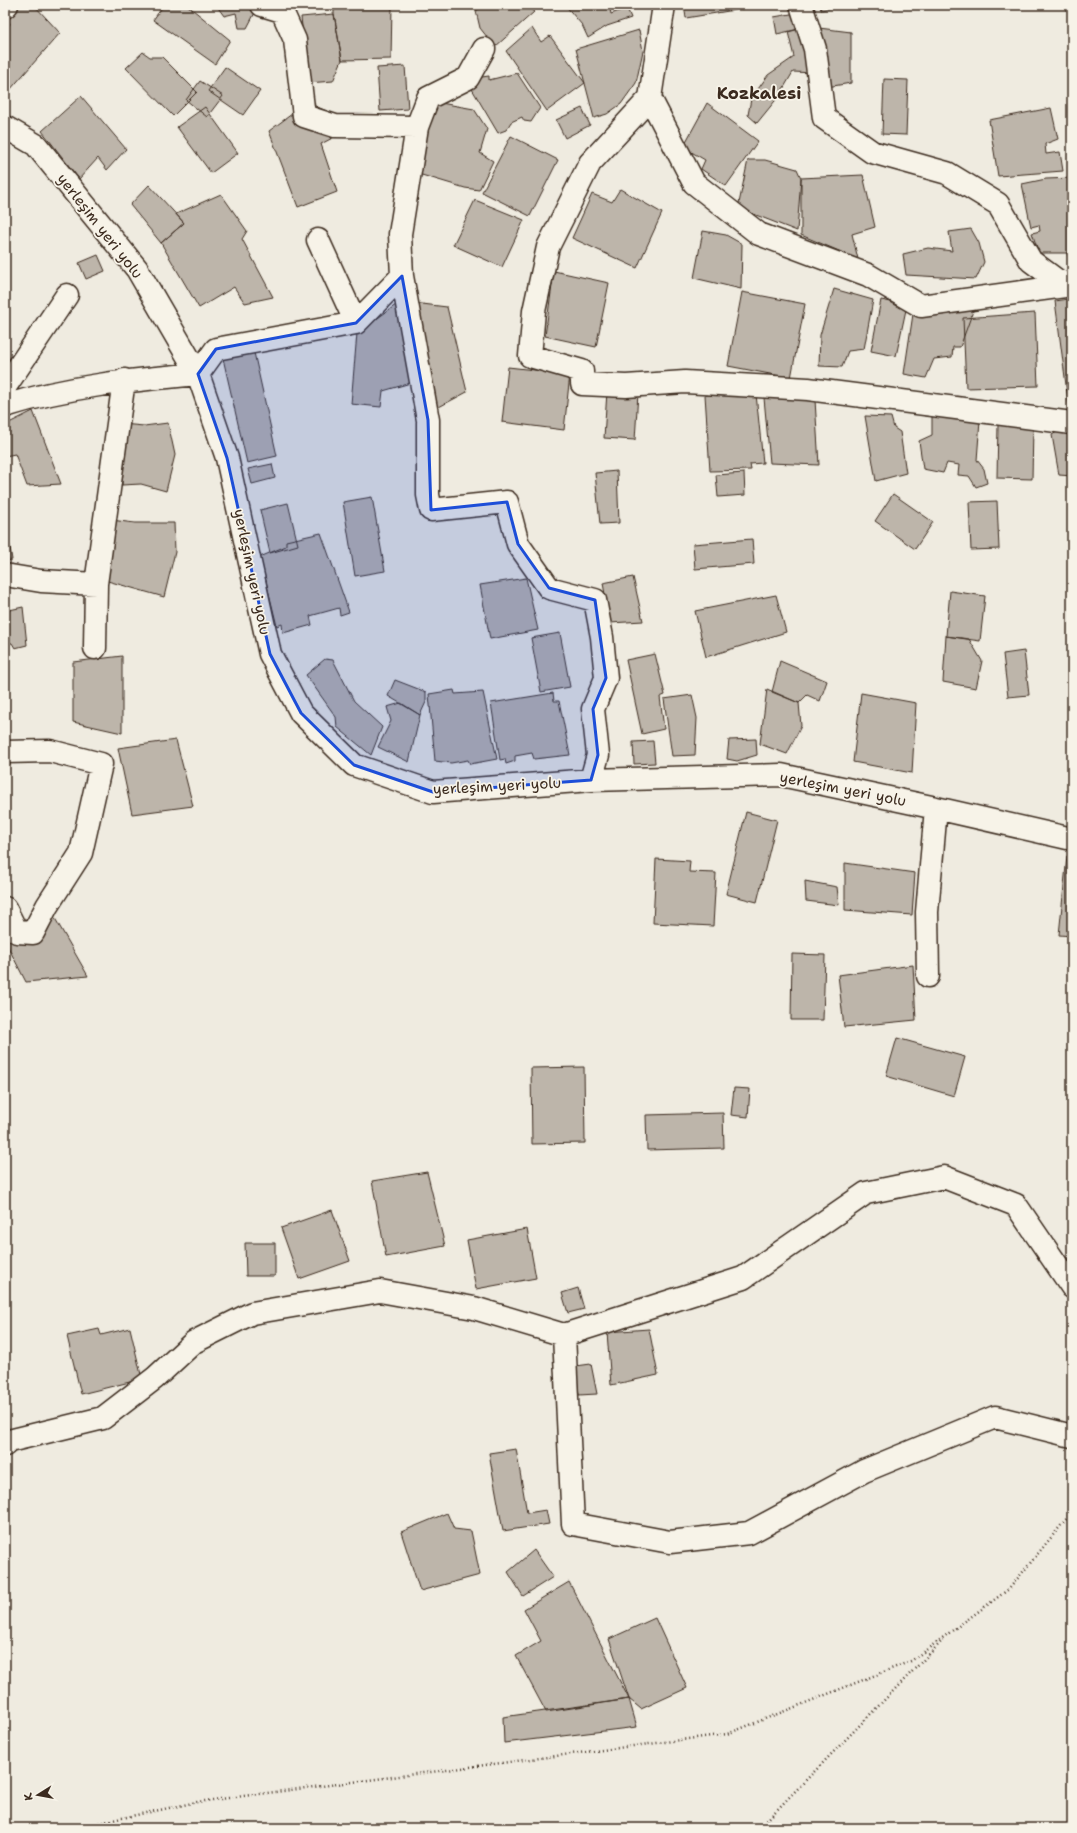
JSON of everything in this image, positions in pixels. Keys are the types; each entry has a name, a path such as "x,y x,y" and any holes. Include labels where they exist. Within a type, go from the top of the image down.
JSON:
{"street":[{"path":"262,5 282,11 295,40 304,116 335,126 417,127"},
{"path":"664,5 650,98 590,163 548,247 534,311 530,356 582,371 582,384 626,386 685,382 808,389 1072,423"},
{"path":"801,5 815,49 824,118 872,152 947,173 998,204 1031,261 1058,281 1072,284"},
{"path":"484,49 468,78 428,98 417,127 400,234 402,276 428,420 428,495 430,510 507,502 518,544 549,588 595,600 602,637 606,678 593,710 598,755 591,780"},
{"path":"650,98 694,183 759,234 868,276 921,306 1072,284"},
{"name":"yerleşim yeri yolu","path":"5,127 36,145 137,269 198,374 227,458 270,654 301,713 354,765 433,792 591,780 780,775 1072,839"},
{"path":"318,240 356,323"},
{"path":"5,406 37,395 124,380 198,374 216,349 356,323 402,276"},
{"path":"5,388 66,294"},
{"path":"95,648 96,584 124,380"},
{"path":"5,574 41,580 96,584"},
{"path":"5,752 50,751 101,764 81,853 47,906 33,934 17,932 5,908"},
{"path":"928,976 927,912 936,808"},
{"path":"5,1445 9,1441 103,1418 155,1378 194,1342 252,1313 380,1291 474,1308 564,1335 743,1278 866,1193 944,1177 1016,1205 1072,1287"},
{"path":"564,1335 573,1524 670,1542 749,1533 864,1471 995,1417 1072,1436"}],"path":[{"path":"75,1828 198,1802 727,1734 911,1661 1009,1589 1072,1512"},
{"path":"764,1828 766,1821 948,1634"}],"highlighted area":[{"path":"402,276 428,420 431,510 507,502 518,544 549,588 595,600 606,678 593,709 598,755 591,780 433,792 354,765 301,713 270,654 227,458 198,374 216,349 356,323"}],"building":[{"path":"18,5 34,5 60,33 9,91 5,87 5,29 10,24 5,17"},
{"path":"164,5 187,5 230,40 215,64 153,20"},
{"path":"216,5 259,5 247,28 239,28 236,13 224,16"},
{"path":"334,5 392,5 391,59 342,60 334,14"},
{"path":"484,5 526,5 534,12 495,47 480,28 476,11"},
{"path":"565,5 614,5 610,9 611,14 627,8 631,18 607,26 588,38 582,25"},
{"path":"684,5 753,5 753,7 686,18"},
{"path":"820,5 848,5 821,10"},
{"path":"802,12 803,28 777,34 774,17"},
{"path":"334,14 342,60 333,81 308,83 301,17"},
{"path":"532,28 541,42 550,36 585,83 547,111 506,51"},
{"path":"803,28 814,73 793,72 779,96 757,123 748,115 751,99 768,75 794,57 788,32"},
{"path":"819,28 851,32 851,83 827,87"},
{"path":"639,30 643,51 636,83 621,104 607,114 594,118 576,49"},
{"path":"143,52 150,57 162,57 197,92 173,116 126,68"},
{"path":"405,66 408,109 380,111 377,68"},
{"path":"225,67 260,91 243,115 208,91"},
{"path":"517,73 540,108 531,122 524,121 522,117 511,122 506,130 498,133 472,89 482,77 489,76 489,80"},
{"path":"884,79 908,80 906,135 882,134"},
{"path":"200,81 223,96 207,117 186,100"},
{"path":"81,96 126,149 107,170 98,158 79,179 42,131"},
{"path":"435,102 474,109 487,129 480,153 493,161 479,190 465,188 415,173"},
{"path":"707,103 758,141 726,186 701,169 705,160 683,147"},
{"path":"311,104 344,119 340,134 321,144 337,192 298,207 269,131 304,105"},
{"path":"205,107 238,153 211,173 177,127"},
{"path":"582,108 590,125 565,138 556,120"},
{"path":"1051,108 1058,139 1045,144 1046,154 1060,152 1063,171 998,176 989,120"},
{"path":"511,136 558,160 530,216 482,192"},
{"path":"748,160 765,160 797,169 801,178 797,231 738,208"},
{"path":"863,175 875,227 852,234 858,259 801,235 801,178"},
{"path":"1072,178 1072,266 1067,253 1039,253 1032,233 1040,231 1039,225 1031,227 1022,184 1046,179"},
{"path":"149,185 184,223 161,243 130,205"},
{"path":"620,189 662,213 637,268 572,238 592,194 612,202"},
{"path":"221,194 247,231 242,239 273,297 245,303 234,287 199,308 161,243 184,223 176,214"},
{"path":"475,200 524,220 502,267 453,245"},
{"path":"971,229 979,243 984,262 976,279 906,275 903,254 928,248 952,251 949,232"},
{"path":"703,231 726,235 742,244 741,289 694,278"},
{"path":"98,255 105,271 86,279 79,263"},
{"path":"554,271 609,283 596,347 545,336"},
{"path":"834,289 873,300 864,349 848,351 842,367 819,366 820,335"},
{"path":"742,292 805,304 791,378 728,366"},
{"path":"1069,299 1072,319 1072,404 1069,408 1055,301"},
{"path":"881,300 907,305 896,356 871,351"},
{"path":"400,302 414,382 383,391 381,407 351,404 357,333"},
{"path":"414,303 447,307 467,392 437,408"},
{"path":"951,307 973,311 960,347 953,347 952,357 934,359 926,378 904,374 913,314"},
{"path":"1035,313 1038,386 966,388 963,318"},
{"path":"253,348 277,456 247,463 222,354"},
{"path":"508,367 570,374 564,430 502,422"},
{"path":"607,391 638,393 635,440 604,438"},
{"path":"756,394 763,463 750,464 751,470 710,471 705,395"},
{"path":"764,398 815,400 819,465 770,463"},
{"path":"33,411 61,484 27,486 15,454 5,456 5,425"},
{"path":"932,413 980,421 977,460 984,469 987,483 976,487 969,476 958,475 959,465 947,463 943,473 923,469 919,441 932,435"},
{"path":"865,416 891,417 894,428 900,432 906,473 876,481"},
{"path":"168,423 175,455 166,491 141,484 122,485 122,424 144,426"},
{"path":"998,425 1033,426 1032,479 997,478"},
{"path":"1065,427 1072,429 1072,476 1059,475 1052,435"},
{"path":"272,464 275,478 252,484 248,469"},
{"path":"617,471 619,523 600,524 595,473"},
{"path":"744,473 745,495 718,497 716,475"},
{"path":"893,494 933,522 915,549 875,521"},
{"path":"372,497 385,571 355,576 343,502"},
{"path":"997,501 999,549 971,550 969,502"},
{"path":"288,503 298,545 270,553 260,510"},
{"path":"5,516 12,560 5,561"},
{"path":"111,520 135,523 174,523 175,552 164,597 104,580"},
{"path":"321,533 349,612 340,615 339,608 310,616 312,625 283,633 282,624 277,626 260,557 286,546 286,541"},
{"path":"752,539 754,564 695,569 693,544"},
{"path":"633,577 643,621 610,623 603,583"},
{"path":"526,578 538,630 490,639 480,585"},
{"path":"950,591 985,596 980,641 946,636"},
{"path":"776,595 786,632 706,657 695,611"},
{"path":"23,607 27,645 15,648 12,643 5,643 5,611"},
{"path":"560,633 570,687 541,692 531,638"},
{"path":"946,636 969,639 982,661 976,688 943,682"},
{"path":"1024,651 1029,695 1008,697 1003,654"},
{"path":"655,654 665,695 660,697 664,729 642,734 626,660"},
{"path":"122,656 122,733 73,722 73,662"},
{"path":"325,659 333,660 354,701 382,727 371,755 337,727 336,717 306,675"},
{"path":"780,661 827,681 820,701 807,695 799,703 772,692"},
{"path":"395,680 426,692 426,702 420,715 388,696"},
{"path":"767,689 799,703 801,726 787,754 760,744"},
{"path":"454,690 455,694 483,692 497,759 470,764 468,760 451,763 435,761 429,694"},
{"path":"553,693 554,701 559,701 570,755 534,759 532,753 515,756 515,761 506,764 505,759 500,760 491,703"},
{"path":"861,693 916,703 912,773 853,762"},
{"path":"692,695 697,718 695,755 672,756 664,699"},
{"path":"401,703 420,715 409,762 378,747 391,721 387,707"},
{"path":"756,739 757,755 737,761 727,759 729,740"},
{"path":"176,740 193,806 132,814 118,748"},
{"path":"653,741 655,763 634,764 633,742"},
{"path":"746,812 777,820 757,902 726,894"},
{"path":"1067,856 1072,857 1072,936 1059,935"},
{"path":"656,859 690,861 689,872 716,873 713,926 653,923"},
{"path":"845,863 915,873 912,915 845,910"},
{"path":"805,881 837,887 839,905 806,901"},
{"path":"48,906 88,976 26,982 5,941 5,933"},
{"path":"792,954 825,955 823,1020 791,1020"},
{"path":"913,965 916,1020 844,1027 838,975"},
{"path":"897,1038 965,1057 954,1096 886,1076"},
{"path":"584,1067 585,1143 532,1144 531,1068"},
{"path":"734,1088 750,1089 748,1117 731,1115"},
{"path":"723,1113 724,1148 647,1150 646,1115"},
{"path":"427,1172 445,1246 386,1257 372,1181"},
{"path":"332,1210 350,1261 299,1279 281,1228"},
{"path":"527,1229 536,1278 476,1289 467,1240"},
{"path":"245,1243 275,1243 275,1276 246,1276"},
{"path":"578,1288 584,1309 568,1313 562,1293"},
{"path":"130,1328 142,1379 81,1394 67,1336 99,1329 101,1335"},
{"path":"649,1329 658,1375 611,1385 607,1332"},
{"path":"591,1364 597,1394 579,1395 576,1366"},
{"path":"516,1449 527,1513 546,1510 549,1524 503,1531 489,1453"},
{"path":"447,1513 454,1529 471,1531 480,1575 420,1591 401,1532"},
{"path":"534,1550 553,1577 523,1596 508,1572"},
{"path":"569,1582 629,1699 546,1712 516,1656 541,1641 524,1609"},
{"path":"655,1618 687,1688 641,1709 629,1699 609,1639"},
{"path":"629,1699 637,1727 504,1743 503,1717"}],"district":[{"name":"Kozkalesi","path":"759,93"}]}
